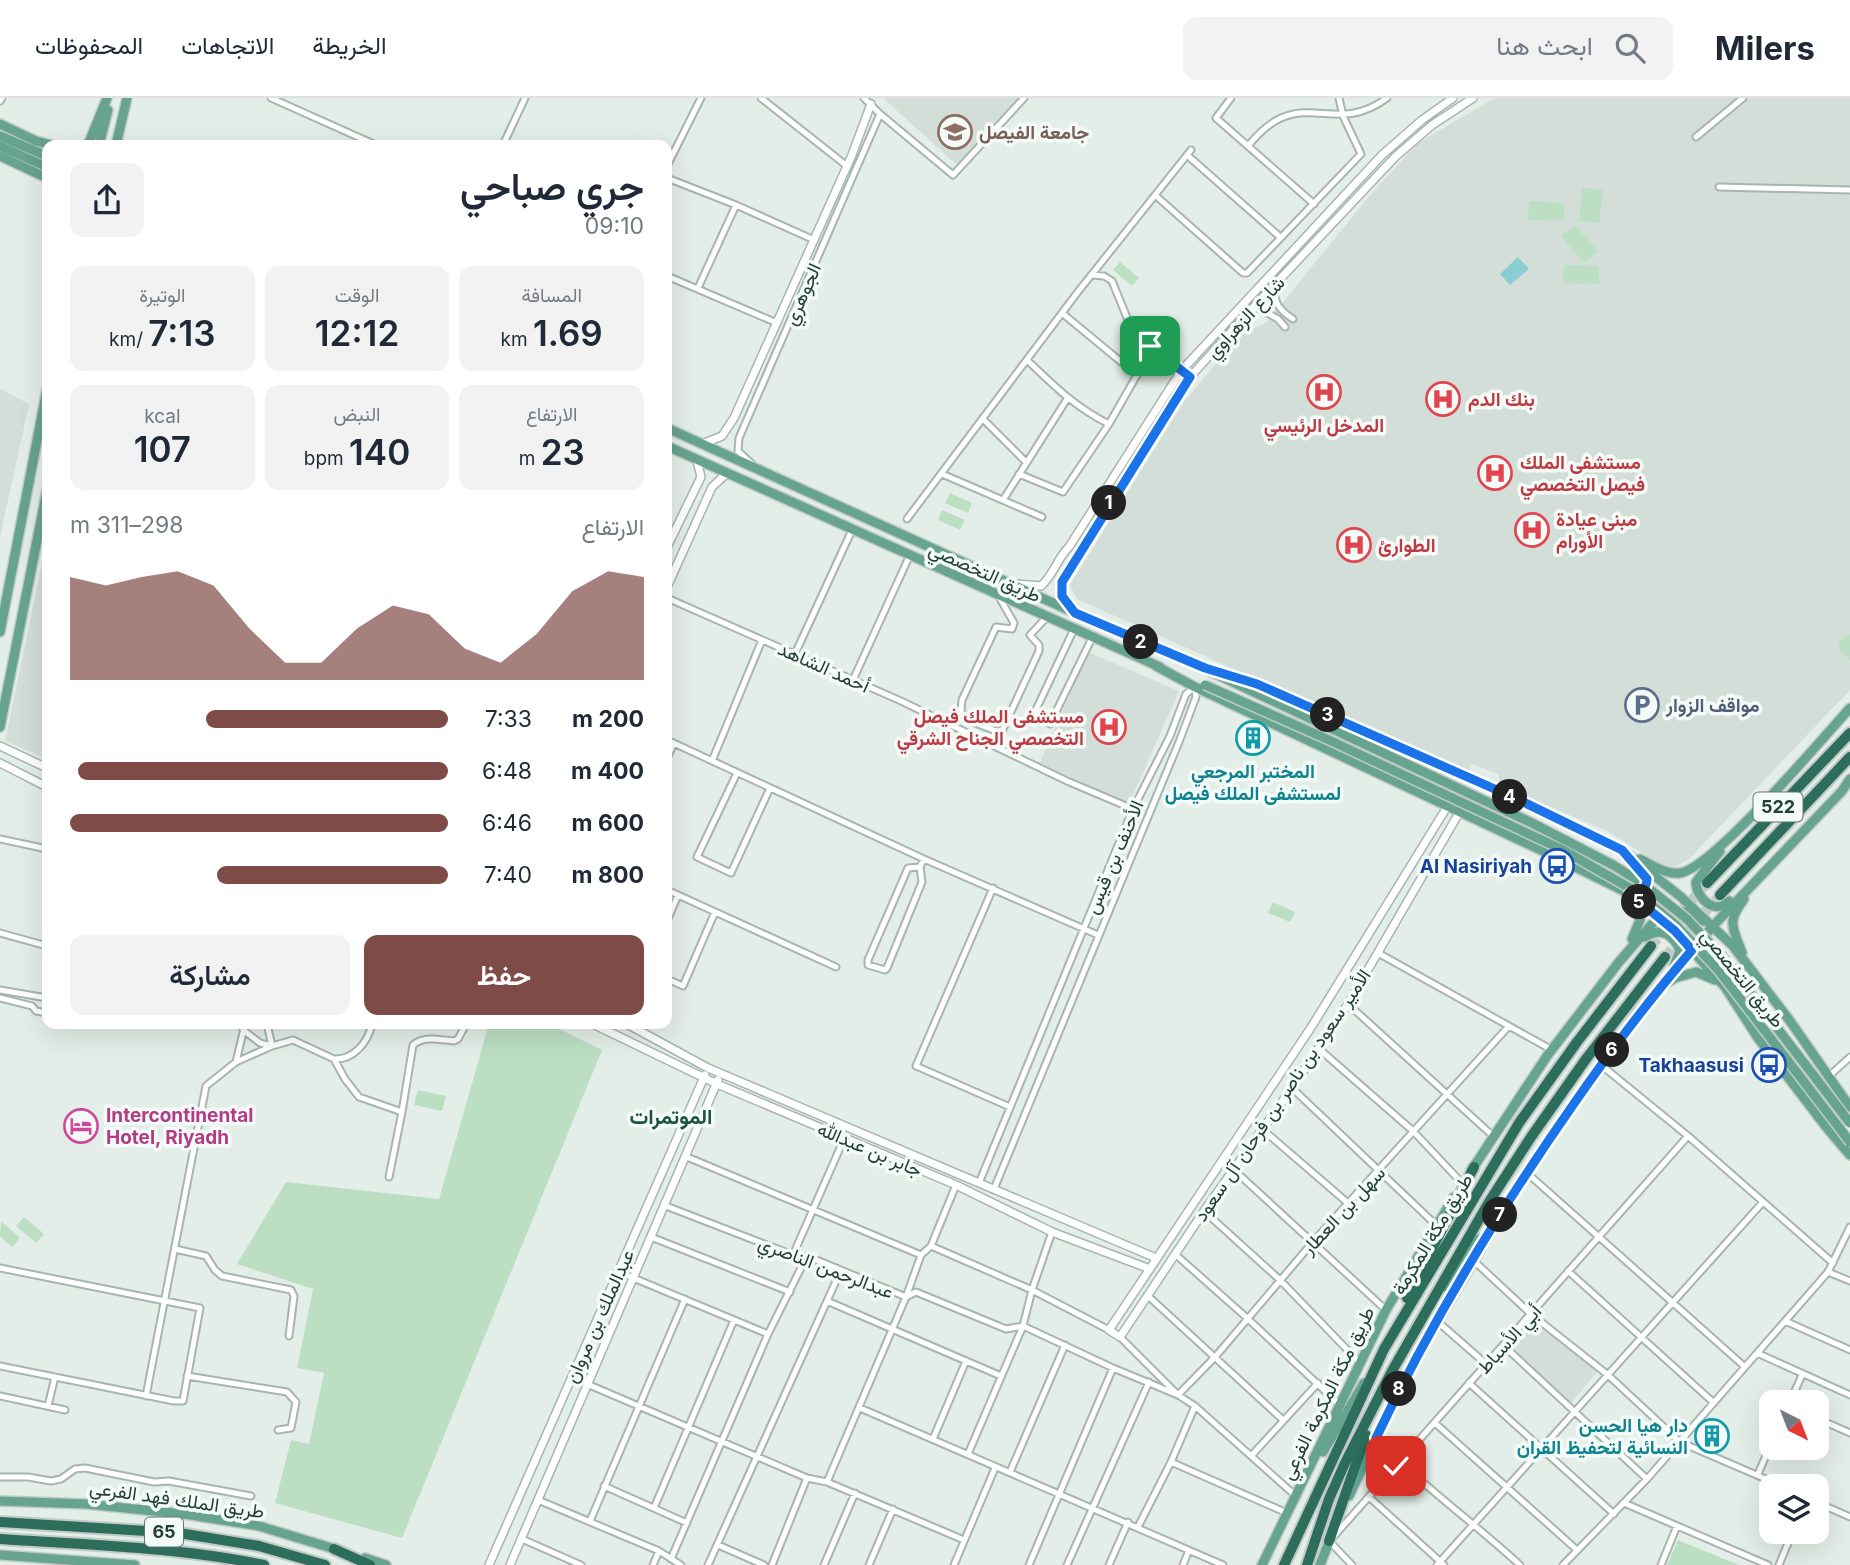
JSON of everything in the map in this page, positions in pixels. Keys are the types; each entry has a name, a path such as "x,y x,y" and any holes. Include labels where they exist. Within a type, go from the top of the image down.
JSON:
{"highway":[{"name":"522","path":"1707,883 1850,733"},
{"name":"522","path":"1720,895 1850,757"},
{"name":"طريق مكة المكرمة","path":"1284,1565 1384,1349 1520,1123 1577,1042 1651,946"},
{"name":"طريق مكة المكرمة","path":"1307,1565 1329,1499 1392,1371 1489,1202 1531,1137 1617,1017 1665,957"},
{"path":"1384,1349 1417,1277 1474,1167"},
{"path":"1329,1541 1358,1455 1392,1371"},
{"name":"65","path":"0,1522 178,1533 259,1546 325,1565"},
{"name":"65","path":"0,1539 169,1550 218,1555 264,1565"},
{"path":"334,1549 370,1565"}],"main road":[{"path":"90,140 109,98"},
{"path":"100,140 109,98"},
{"path":"117,140 128,98"},
{"path":"123,140 128,98"},
{"path":"0,124 42,143"},
{"path":"0,136 42,154"},
{"path":"0,146 42,165"},
{"path":"0,156 42,176"},
{"path":"0,632 42,414"},
{"name":"طريق التخصصي","path":"672,430 1075,613 1205,668 1532,823 1613,865 1650,889 1687,919 1721,955 1850,1123"},
{"name":"طريق التخصصي","path":"672,448 1046,618 1329,740 1563,850 1633,890 1676,925 1719,971 1850,1142"},
{"path":"0,727 42,515"},
{"path":"1205,668 1257,684 1300,702 1515,798 1666,873 1680,873 1695,867 1735,833"},
{"path":"1200,686 1630,894 1692,950 1725,987 1758,1038 1826,1128 1850,1155"},
{"path":"1766,869 1750,879 1724,906 1716,907 1701,899 1696,890 1696,881 1735,833 1850,708"},
{"path":"1807,755 1850,715"},
{"path":"1657,990 1713,926 1842,791 1850,779"},
{"path":"1622,850 1647,879 1644,889 1630,894"},
{"path":"1622,850 1713,926 1790,1021 1850,1107"},
{"path":"1746,964 1732,932 1731,922 1738,907 1766,869"},
{"path":"1619,962 1637,933 1640,920 1630,894"},
{"path":"1619,962 1658,917 1673,912 1685,912 1713,926"},
{"path":"1416,1329 1601,1065 1674,966 1680,951 1677,943 1666,933 1654,932 1619,962"},
{"name":"طريق مكة المكرمة الفرعي","path":"1262,1565 1359,1362 1436,1225 1552,1050 1619,962"},
{"path":"1657,990 1675,978 1696,972 1711,977 1725,987"},
{"path":"1320,1565 1404,1379 1526,1172"},
{"path":"1298,1494 1384,1349"},
{"name":"طريق الملك فهد الفرعي","path":"0,1501 86,1504 184,1514 259,1526 386,1565"},
{"path":"0,1555 135,1565"}],"street":[{"path":"271,98 365,140"},
{"path":"291,107 293,98"},
{"path":"505,140 525,98"},
{"path":"672,156 701,98"},
{"path":"761,98 847,166"},
{"path":"864,98 953,176 1024,98"},
{"path":"1231,98 1216,118 1314,204"},
{"path":"1155,195 1243,273 1247,273 1361,154 1343,116 1339,98"},
{"path":"1248,146 1261,131 1282,117 1361,113 1387,98"},
{"path":"1013,584 1041,586 1052,575 1063,552 1069,547 1181,371 1382,155 1422,120 1453,98"},
{"name":"شارع الزهراوي","path":"1075,613 1062,596 1062,582 1190,377 1395,157 1432,125 1473,98"},
{"path":"1696,137 1743,98"},
{"name":"الجوهري","path":"702,444 722,436 734,418 847,166 871,104"},
{"name":"الجوهري","path":"757,468 738,451 740,438 880,114"},
{"path":"907,519 1091,275 1189,152 1280,237"},
{"path":"672,180 812,239"},
{"path":"1719,187 1850,190"},
{"path":"698,288 736,205"},
{"path":"1091,275 1104,276 1112,281 1130,325 1155,352 1190,377"},
{"path":"672,278 777,323"},
{"path":"1274,286 1276,304 1280,311 1293,319"},
{"path":"1249,312 1259,308 1278,319 1285,327"},
{"path":"1062,313 1137,375"},
{"path":"1019,474 1063,492 1109,424 1137,375 1155,352"},
{"path":"1027,360 1067,399 1088,414 1109,424"},
{"path":"1003,500 1067,399"},
{"path":"983,419 1026,463"},
{"path":"672,537 701,477 697,461"},
{"path":"672,576 712,486 726,474"},
{"path":"942,474 1042,517"},
{"path":"795,654 852,530"},
{"path":"1069,547 1079,553"},
{"path":"853,680 909,557"},
{"path":"998,595 1014,623 1012,629 996,628 962,700 961,711 965,719 1002,731 1039,651 1039,645 1030,635 1046,618"},
{"name":"أحمد الشاهد","path":"672,600 1133,809"},
{"path":"1074,629 1033,716 1036,719 1050,724 1092,638"},
{"path":"712,761 762,640"},
{"name":"الأحنف بن قيس","path":"979,1183 1133,809 1170,736 1186,694 1200,686"},
{"name":"الأحنف بن قيس","path":"994,1189 1200,686"},
{"path":"672,747 674,743 924,859 1098,935"},
{"path":"0,746 42,766"},
{"path":"0,764 42,785"},
{"path":"737,773 697,857 731,873 770,788"},
{"name":"الأمير سعود بن ناصر بن فرحان آل سعود","path":"1109,1330 1312,1026 1447,807"},
{"name":"الأمير سعود بن ناصر بن فرحان آل سعود","path":"1120,1337 1348,1004 1460,813"},
{"path":"0,839 42,848"},
{"path":"920,867 908,868 868,965 885,970 887,968 922,882 920,867 924,859"},
{"path":"993,888 916,1066 1010,1107"},
{"path":"672,892 836,967"},
{"path":"672,909 678,895"},
{"path":"672,981 682,986 715,912"},
{"path":"0,933 42,945"},
{"path":"1378,953 1552,1050"},
{"path":"0,990 42,998"},
{"path":"0,998 32,1006 36,1011 42,1012"},
{"path":"1348,1004 1493,1136"},
{"name":"سهل بن العطار","path":"1178,1395 1216,1356 1312,1243 1508,1027"},
{"path":"236,1062 244,1029"},
{"path":"246,1029 260,1043 272,1046"},
{"path":"268,1029 272,1046"},
{"path":"339,1069 345,1059 356,1052 368,1037 370,1029"},
{"path":"388,1177 413,1045 424,1039 454,1041 463,1029"},
{"name":"جابر بن عبدالله","path":"603,1029 717,1084 956,1185 1052,1233 1150,1269"},
{"name":"جابر بن عبدالله","path":"636,1029 708,1068 1156,1258"},
{"path":"146,1396 206,1086 236,1062 293,1040 334,1059 345,1059"},
{"path":"1318,1048 1413,1131 1462,1184"},
{"path":"1828,1077 1850,1057"},
{"path":"334,1059 359,1097 402,1112"},
{"path":"1601,1065 1688,1136 1833,1263"},
{"name":"عبدالملك بن مروان","path":"489,1565 708,1068"},
{"name":"عبدالملك بن مروان","path":"510,1565 721,1073"},
{"path":"1292,1088 1436,1225"},
{"path":"1262,1129 1349,1204"},
{"name":"أبي الأسباط","path":"1329,1541 1688,1136"},
{"path":"793,1255 844,1139"},
{"path":"687,1157 921,1255"},
{"path":"1233,1169 1386,1310"},
{"path":"1526,1172 1745,1367"},
{"path":"827,1482 906,1297 921,1255 931,1246 956,1185"},
{"path":"1369,1497 1440,1564 1763,1202"},
{"name":"عبدالرحمن الناصري","path":"666,1206 793,1255 807,1256 906,1297 916,1292 1006,1329 1023,1326 1178,1395"},
{"path":"1204,1211 1280,1280 1359,1362"},
{"path":"1563,1565 1647,1479 1828,1272 1850,1227"},
{"path":"968,1454 1023,1326 1032,1290 1052,1233"},
{"path":"651,1237 790,1292"},
{"path":"931,1246 1032,1290 1120,1337 1178,1395 1195,1406 1298,1494"},
{"path":"175,1249 206,1256 222,1276 291,1290 294,1296 289,1336"},
{"path":"1175,1254 1339,1404"},
{"path":"671,1559 768,1334 807,1256"},
{"path":"1472,1260 1531,1314 1608,1375 1680,1442 1758,1474 1764,1460"},
{"path":"0,1268 201,1308 183,1401 0,1366"},
{"path":"708,1565 841,1270"},
{"path":"1568,1271 1714,1403"},
{"path":"619,1272 768,1334"},
{"path":"1828,1272 1850,1281"},
{"path":"1147,1295 1283,1420"},
{"path":"590,1521 685,1299"},
{"path":"827,1301 1001,1377"},
{"path":"654,1508 734,1320"},
{"path":"1437,1321 1486,1364"},
{"path":"1785,1321 1850,1350"},
{"path":"1010,1472 1065,1345"},
{"path":"1503,1345 1647,1479"},
{"path":"1757,1353 1850,1395"},
{"path":"933,1439 966,1361"},
{"path":"1029,1565 1113,1368"},
{"path":"1795,1390 1802,1375"},
{"path":"187,1376 287,1392 296,1402 294,1421 291,1427 278,1430"},
{"path":"48,1406 55,1377"},
{"path":"1067,1565 1149,1382"},
{"path":"1252,1455 1318,1382"},
{"path":"1469,1383 1614,1514"},
{"path":"587,1384 807,1478 827,1482 855,1493 964,1540"},
{"path":"0,1396 65,1410"},
{"path":"1138,1527 1171,1462 1195,1406"},
{"path":"860,1408 1223,1565"},
{"path":"1435,1423 1577,1550"},
{"path":"1829,1424 1850,1433"},
{"path":"547,1431 565,1438"},
{"path":"1376,1438 1399,1463 1521,1565"},
{"path":"1171,1462 1287,1513"},
{"path":"0,1477 28,1477 51,1481 61,1479 75,1469 85,1468 154,1482 169,1481 251,1496"},
{"path":"954,1565 995,1468"},
{"path":"772,1565 807,1478"},
{"path":"604,1486 687,1522"},
{"path":"824,1565 855,1493"},
{"path":"538,1500 659,1551 681,1565"},
{"path":"1624,1503 1768,1565"},
{"path":"1829,1508 1850,1517"},
{"path":"869,1565 893,1509"},
{"path":"1109,1565 1128,1522"},
{"path":"1661,1565 1677,1525"},
{"path":"522,1539 581,1565"},
{"path":"1329,1541 1352,1565"},
{"path":"1779,1565 1788,1544"},
{"path":"718,1545 764,1565"},
{"path":"1183,1565 1189,1550"},
{"path":"653,1565 659,1551"}],"shaded area":[{"name":"جامعة الفيصل","path":"883,98 1020,98 958,166"},
{"name":"مستشفى الملك فيصل التخصصي","path":"1495,98 1850,98 1850,690 1690,858 1674,868 1665,867 1605,830 1508,789 1500,782 1498,774 1472,764 1468,771 1395,741 1077,599 1070,585 1183,403 1239,336 1267,322 1365,201 1418,143"},
{"path":"0,389 29,404 0,537"},
{"path":"42,563 42,757 5,741"},
{"name":"مستشفى الملك فيصل التخصصي الجناح الشرقي","path":"1088,652 1179,691 1129,804 1040,763"},
{"path":"1538,1320 1597,1372 1571,1403 1512,1348"}],"green space":[{"path":"1582,188 1603,190 1599,223 1579,221"},
{"path":"1529,201 1564,203 1564,221 1528,220"},
{"path":"1575,225 1598,251 1584,263 1561,236"},
{"path":"1120,262 1139,278 1132,286 1113,270"},
{"path":"1564,265 1599,266 1599,284 1563,283"},
{"path":"950,493 972,503 968,513 945,503"},
{"path":"942,510 965,520 960,530 938,520"},
{"path":"1849,634 1850,660 1840,650 1839,642"},
{"path":"1273,902 1295,912 1290,922 1268,913"},
{"path":"488,1029 559,1029 602,1050 402,1538 275,1503 291,1440 309,1444 324,1373 297,1368 313,1289 237,1264 286,1182 439,1199"},
{"path":"418,1090 446,1096 442,1111 414,1105"},
{"path":"24,1217 44,1234 36,1243 16,1226"},
{"path":"1,1221 20,1238 12,1247 0,1236"},
{"path":"1678,1540 1739,1565 1667,1565"}],"water":[{"path":"1518,257 1529,269 1510,285 1500,274"}],"tunnel":[{"path":"1651,946 1707,883"},
{"path":"1665,957 1720,895"}],"place":[{"name":"جامعة الفيصل","path":"955,132"},
{"name":"المدخل الرئيسي","path":"1324,392"},
{"name":"بنك الدم","path":"1443,399"},
{"name":"مستشفى الملك فيصل التخصصي","path":"1495,473"},
{"name":"مبنى عيادة الأورام","path":"1532,530"},
{"name":"الطوارئ","path":"1354,545"},
{"name":"مواقف الزوار","path":"1642,705"},
{"name":"مستشفى الملك فيصل التخصصي الجناح الشرقي","path":"1109,727"},
{"name":"المختبر المرجعي لمستشفى الملك فيصل","path":"1253,738"},
{"name":"Al Nasiriyah","path":"1557,866"},
{"name":"Takhaasusi","path":"1769,1065"},
{"name":"Intercontinental Hotel, Riyadh","path":"81,1126"},
{"name":"دار هيا الحسن النسائية لتحفيظ القران","path":"1712,1436"}],"district":[{"name":"الموتمرات","path":"671,1117"}],"route":[{"path":"1150,346 1190,377 1062,582 1062,596 1075,613 1205,668 1257,684 1300,702 1515,798 1622,850 1647,879 1644,889 1630,894 1675,931 1692,950 1638,1013 1526,1172 1437,1321 1404,1379 1376,1438 1399,1463 1396,1466"}]}
